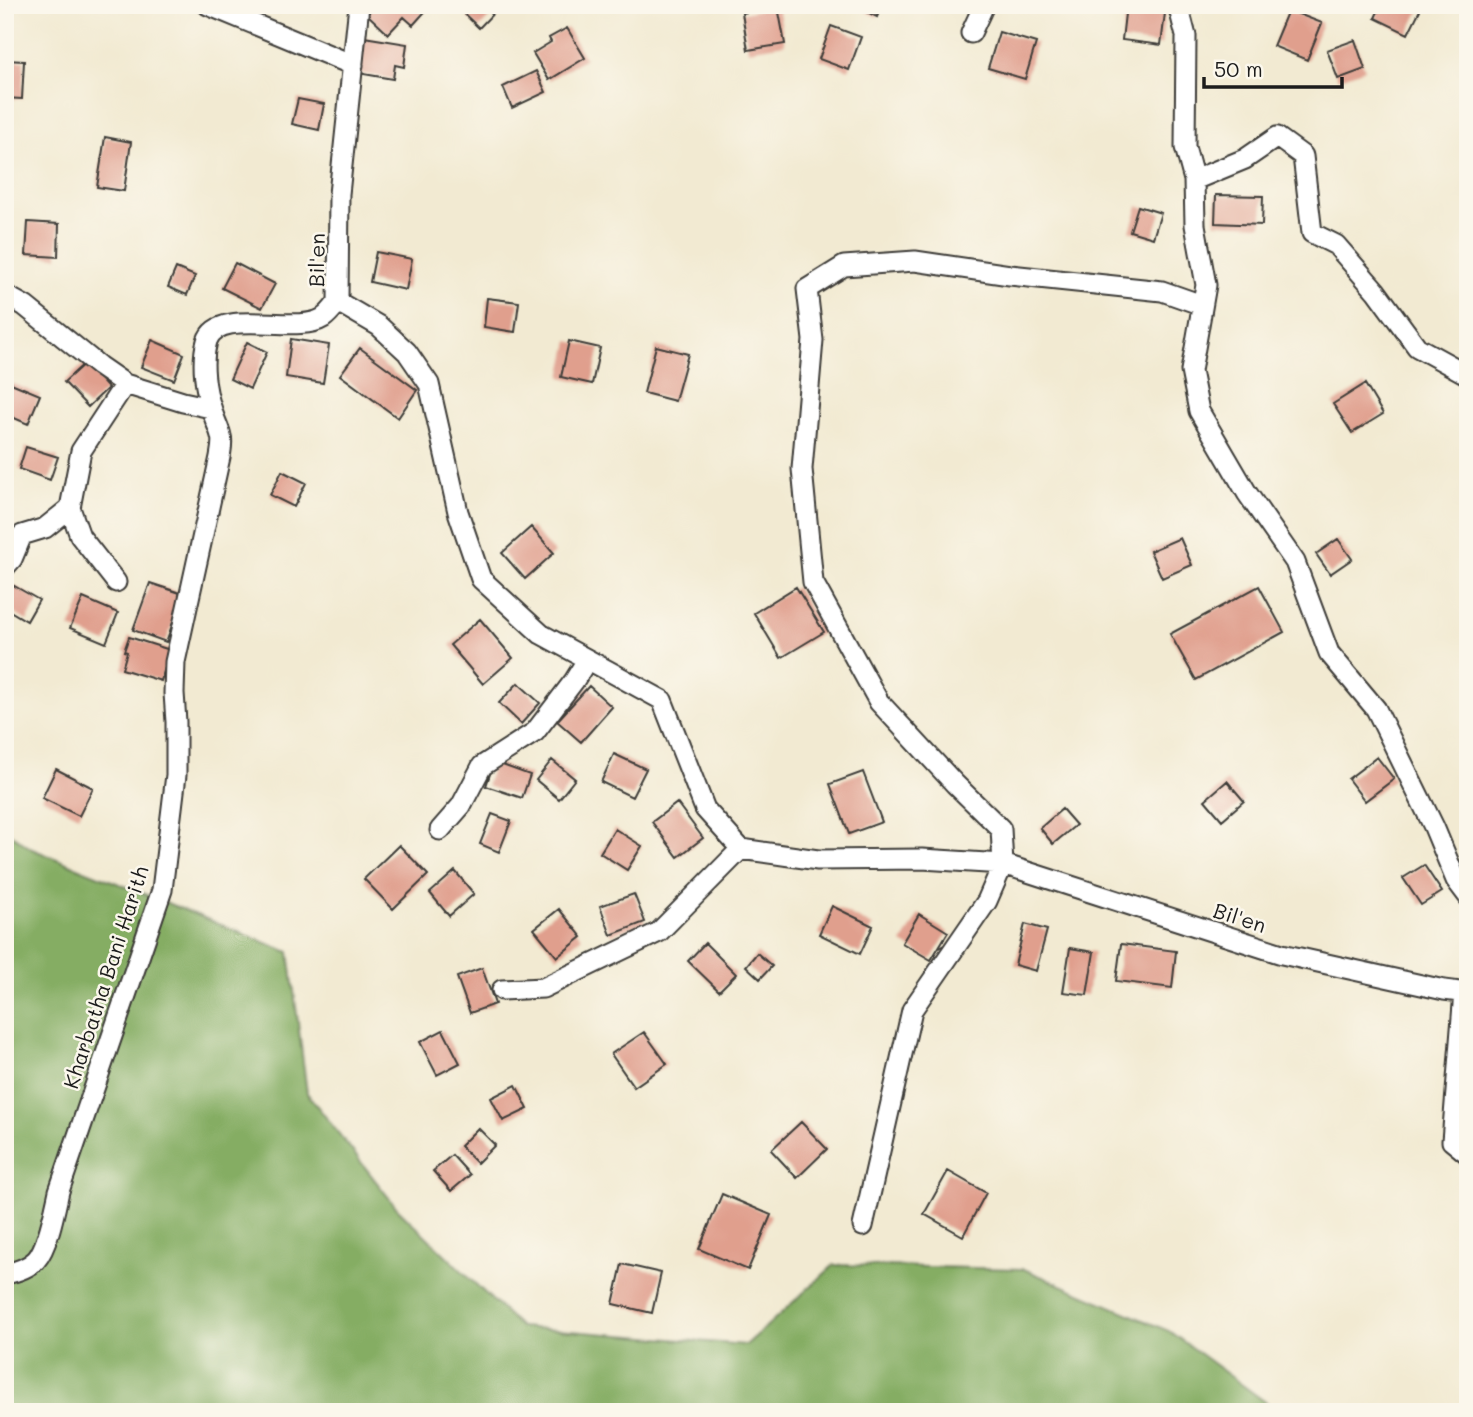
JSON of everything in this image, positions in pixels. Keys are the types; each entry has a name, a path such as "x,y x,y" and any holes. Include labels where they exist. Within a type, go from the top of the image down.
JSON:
{"street":[{"path":"208,5 353,65"},
{"name":"Bil'en","path":"211,408 206,387 205,357 208,339 215,329 232,323 298,324 323,318 338,302 340,194 359,5"},
{"path":"971,33 984,5"},
{"path":"1178,5 1186,36 1185,147 1194,180 1195,225 1206,285 1191,372 1199,411 1247,493 1295,562 1329,653 1376,709 1434,827 1456,880 1468,896"},
{"path":"1194,180 1245,159 1277,137 1286,143 1303,156 1312,233 1335,245 1376,290 1417,347 1468,375"},
{"path":"863,1226 912,1010 987,901 1003,864 1001,829 879,702 813,582 802,469 813,340 807,289 844,266 915,261 1010,275 1162,290 1202,305"},
{"path":"5,295 25,306 125,384 211,408"},
{"path":"338,302 379,326 407,352 429,384 458,512 481,579 541,634 662,700 705,809 741,849 659,932 543,988 502,990"},
{"path":"116,582 80,536 70,508 81,451 125,384"},
{"name":"Kharbatha Bani Harith","path":"5,1274 25,1268 37,1260 49,1233 59,1191 162,890 176,775 175,663 222,438 211,408"},
{"path":"5,567 12,559 22,535 45,528 70,508"},
{"path":"440,830 461,806 482,766 535,732 587,660"},
{"name":"Bil'en","path":"741,849 818,860 922,859 1003,864 1282,954 1466,993"},
{"path":"1466,993 1452,1141 1468,1154"}],"green space":[{"path":"5,830 32,849 289,952 307,1093 397,1208 520,1327 746,1345 834,1265 1024,1269 1169,1331 1279,1412 5,1412"}],"building":[{"path":"375,5 431,5 413,25 404,17 388,34 367,14"},
{"path":"455,5 501,5 479,28"},
{"path":"854,5 882,5 877,17"},
{"path":"1126,5 1166,5 1161,45 1122,40"},
{"path":"1381,5 1416,5 1421,8 1408,34 1375,18"},
{"path":"778,7 785,44 748,50 742,13"},
{"path":"1288,10 1322,23 1307,60 1273,46"},
{"path":"831,26 861,37 849,70 819,59"},
{"path":"567,28 585,58 549,80 533,53 551,42 549,38"},
{"path":"999,32 1036,43 1025,79 988,68"},
{"path":"364,37 407,44 404,67 395,65 393,79 358,73"},
{"path":"1355,40 1365,69 1338,79 1327,50"},
{"path":"5,60 24,61 22,99 5,98"},
{"path":"536,71 546,92 512,108 503,87"},
{"path":"298,99 324,104 319,130 292,124"},
{"path":"105,137 131,142 124,191 97,187"},
{"path":"1216,195 1263,196 1262,225 1215,223"},
{"path":"1138,206 1161,213 1153,238 1130,231"},
{"path":"28,222 59,224 58,257 26,255"},
{"path":"376,252 412,259 406,290 370,282"},
{"path":"235,263 275,284 262,308 222,288"},
{"path":"176,268 195,276 187,295 168,287"},
{"path":"487,298 519,302 515,332 484,327"},
{"path":"291,339 329,345 323,383 286,377"},
{"path":"152,340 184,354 174,380 141,367"},
{"path":"569,341 600,348 592,384 561,377"},
{"path":"247,342 267,352 250,389 230,379"},
{"path":"656,346 688,354 675,401 644,393"},
{"path":"360,348 417,390 398,418 340,375"},
{"path":"85,363 108,388 88,407 64,382"},
{"path":"11,383 40,395 28,424 5,414 5,396"},
{"path":"1365,384 1383,414 1352,433 1333,404"},
{"path":"26,447 58,457 50,480 19,469"},
{"path":"282,471 306,483 294,507 270,495"},
{"path":"531,527 554,553 525,579 502,553"},
{"path":"1180,538 1192,565 1162,578 1150,551"},
{"path":"1338,539 1352,559 1330,574 1316,554"},
{"path":"150,583 183,594 166,642 133,630"},
{"path":"11,584 39,600 27,621 5,608 5,595"},
{"path":"1259,586 1284,632 1196,680 1170,634"},
{"path":"796,587 824,632 781,658 754,613"},
{"path":"83,598 118,613 106,643 70,628"},
{"path":"480,619 513,658 483,684 450,645"},
{"path":"129,637 170,650 161,681 122,669"},
{"path":"518,683 540,703 521,724 499,703"},
{"path":"589,686 612,707 581,742 557,721"},
{"path":"614,754 646,769 632,797 601,782"},
{"path":"1377,757 1394,779 1365,801 1348,779"},
{"path":"552,760 575,779 559,799 536,780"},
{"path":"494,762 530,775 522,798 486,786"},
{"path":"56,769 93,788 79,816 42,798"},
{"path":"863,772 882,822 849,834 830,784"},
{"path":"1227,781 1244,801 1222,820 1205,800"},
{"path":"677,803 703,838 678,857 652,822"},
{"path":"1062,809 1076,825 1053,844 1040,828"},
{"path":"492,814 511,821 499,852 480,844"},
{"path":"615,829 642,846 627,870 600,853"},
{"path":"399,845 428,875 393,909 364,879"},
{"path":"1424,865 1442,892 1421,905 1403,878"},
{"path":"455,871 474,894 449,916 430,893"},
{"path":"634,894 645,922 611,935 600,906"},
{"path":"832,906 873,926 860,954 819,934"},
{"path":"559,909 582,937 557,957 534,929"},
{"path":"919,914 948,932 931,960 902,943"},
{"path":"1025,924 1047,930 1036,971 1015,965"},
{"path":"705,943 736,974 719,991 688,961"},
{"path":"1121,944 1176,951 1172,988 1116,981"},
{"path":"1070,948 1094,952 1087,995 1063,992"},
{"path":"757,953 772,966 760,979 746,966"},
{"path":"482,968 495,1004 470,1013 457,977"},
{"path":"443,1030 460,1063 437,1075 420,1042"},
{"path":"644,1032 667,1064 634,1087 611,1054"},
{"path":"516,1085 528,1109 503,1121 491,1098"},
{"path":"801,1122 827,1149 797,1178 771,1150"},
{"path":"478,1128 495,1145 477,1163 460,1146"},
{"path":"452,1155 470,1175 451,1191 433,1171"},
{"path":"948,1171 986,1193 963,1236 924,1214"},
{"path":"722,1194 771,1215 748,1270 699,1249"},
{"path":"622,1264 661,1273 652,1313 613,1304"}]}
